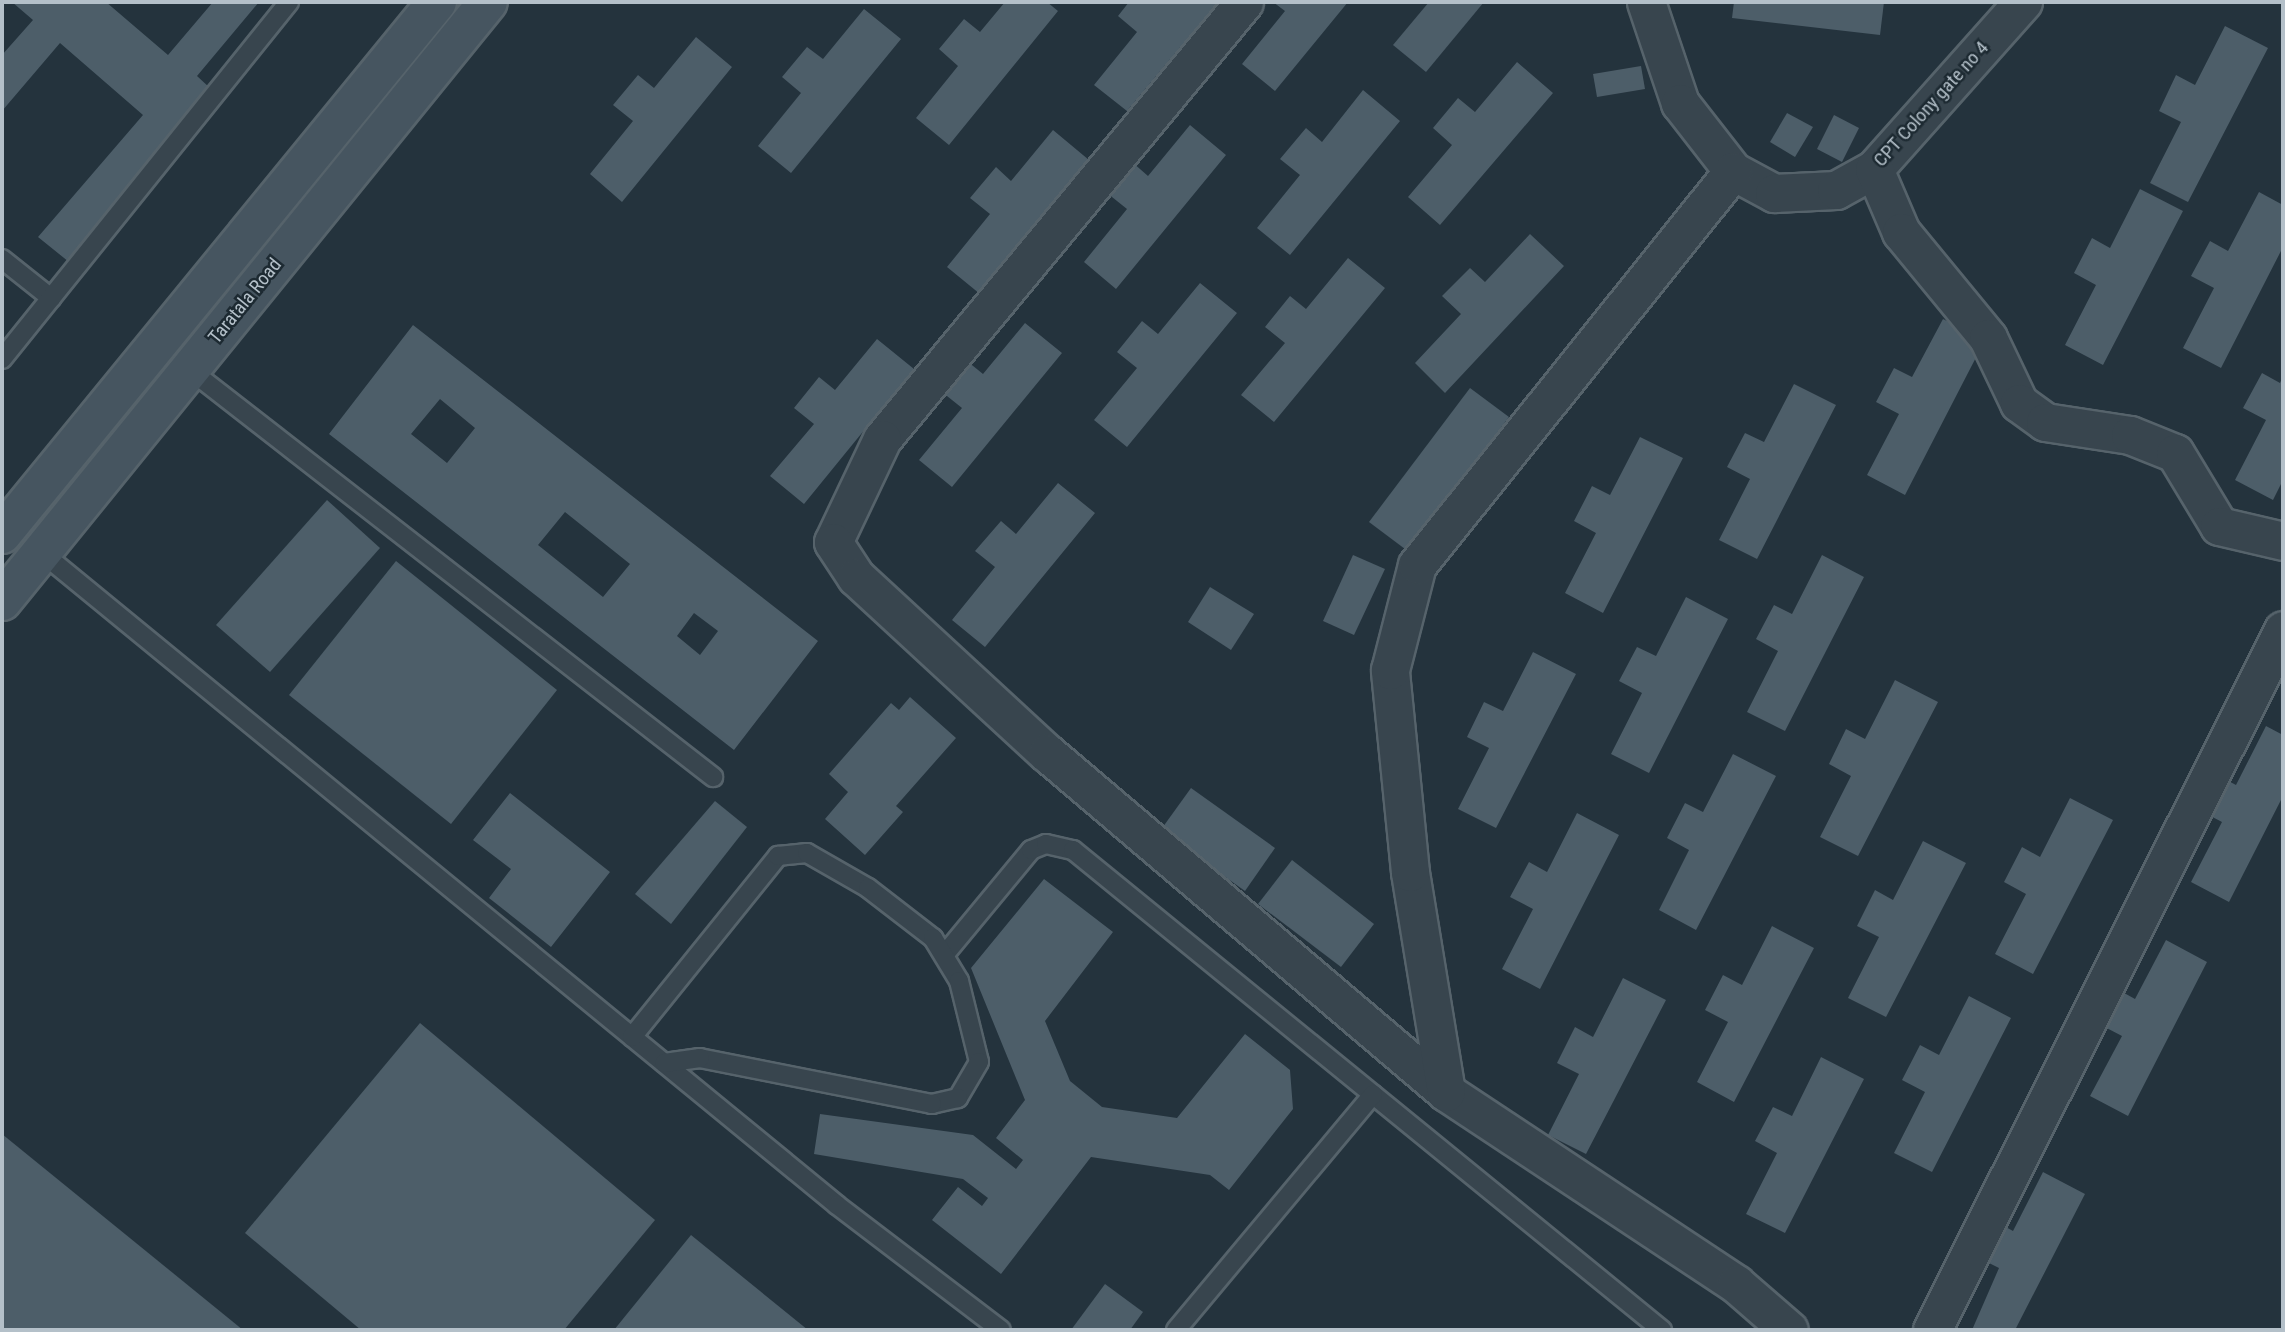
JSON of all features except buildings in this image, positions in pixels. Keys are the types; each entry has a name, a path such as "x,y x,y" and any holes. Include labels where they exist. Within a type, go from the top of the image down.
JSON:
{"main road":[{"path":"2,534 437,2"},
{"name":"Taratala Road","path":"2,601 488,2"}],"street":[{"path":"1244,2 882,439 833,542 856,577 1047,753 1446,1092 1736,1284 1789,1330"},
{"name":"CPT Colony gate no 4","path":"1646,2 1680,103 1733,171 1774,193 1836,190 1874,169 2023,2"},
{"path":"1874,169 1901,232 1988,338 2019,403 2045,422 2130,435 2175,453 2219,526 2283,541"},
{"path":"1446,1092 1410,872 1390,670 1417,565 1733,171"},
{"path":"1932,1330 2208,791 2283,630"}],"lane":[{"path":"2,359 289,2"},
{"path":"2,259 51,298"},
{"path":"190,369 713,777"},
{"path":"41,552 664,1063 1001,1330"},
{"path":"946,954 1031,850 1060,844 1662,1330"},
{"path":"632,1037 778,856 792,852 807,853 868,888 946,954 963,993 979,1062 958,1098 932,1104 700,1058 664,1063"},
{"path":"1177,1330 1373,1094"}]}
